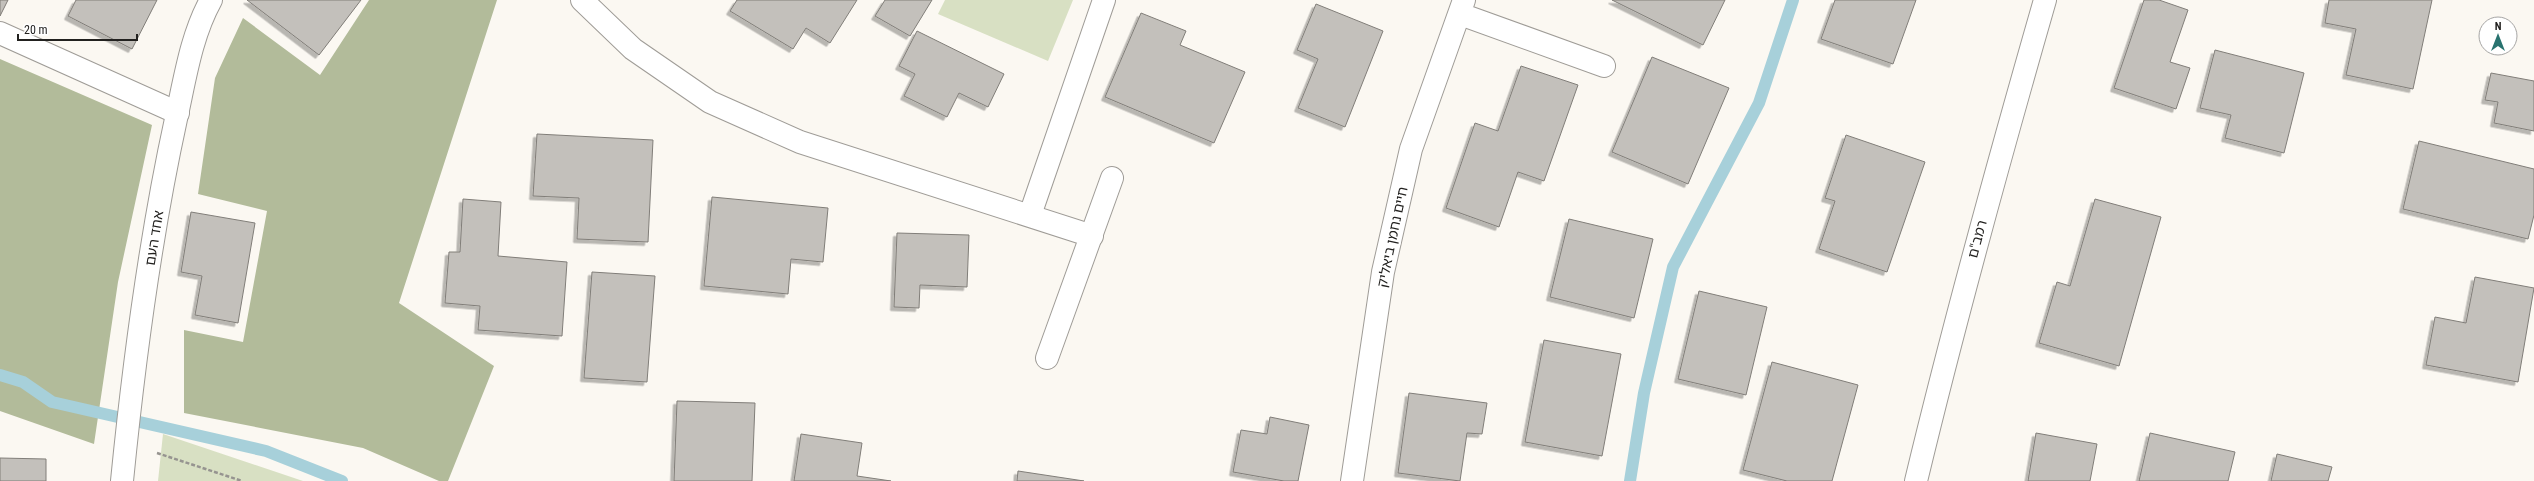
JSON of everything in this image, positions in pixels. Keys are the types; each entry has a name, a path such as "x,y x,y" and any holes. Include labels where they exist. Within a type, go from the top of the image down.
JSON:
{"street":[{"name":"אחד העם","path":"122,481 134,358 166,166 188,64 211,0"},
{"path":"582,0 633,49 710,102 800,142 1092,236"},
{"path":"1030,215 1104,0"},
{"name":"רמב\"ם","path":"1916,481 1944,363 1989,192 2045,0"},
{"path":"1462,7 1604,66"},
{"name":"חיים נחמן ביאליק","path":"1352,481 1383,272 1408,165 1462,7"},
{"path":"0,33 178,113"},
{"path":"1047,358 1112,178"}],"path":[{"path":"126,442 242,481"}],"green space":[{"path":"369,0 497,0 399,303 494,366 448,481 439,481 363,448 184,413 184,330 243,342 267,211 198,194 215,78 243,18 320,75"},
{"path":"945,0 1073,0 1048,61 938,14"},
{"path":"0,59 152,125 118,282 94,444 0,411"},
{"path":"163,434 303,481 158,481"}],"building":[{"path":"0,0 8,0 0,16"},
{"path":"76,0 157,0 132,49 68,16"},
{"path":"247,0 361,0 319,55"},
{"path":"737,0 857,0 830,43 806,28 793,49 730,11"},
{"path":"885,0 932,0 910,36 875,16"},
{"path":"1612,0 1725,0 1703,45"},
{"path":"1835,0 1916,0 1893,64 1821,39"},
{"path":"2144,0 2159,0 2188,10 2170,62 2190,68 2176,109 2114,88"},
{"path":"2329,0 2432,0 2413,89 2346,75 2356,29 2325,23"},
{"path":"1316,4 1383,31 1345,127 1298,108 1318,59 1297,50"},
{"path":"1141,13 1186,31 1180,45 1245,72 1214,143 1105,97"},
{"path":"917,31 1004,74 988,107 959,93 947,117 904,96 915,74 899,66"},
{"path":"2215,50 2304,73 2284,153 2225,138 2231,115 2200,108"},
{"path":"1652,57 1729,88 1688,184 1612,152"},
{"path":"1521,66 1578,85 1544,181 1518,172 1499,227 1446,208 1475,123 1498,131"},
{"path":"2491,73 2534,81 2534,131 2494,123 2498,102 2485,100"},
{"path":"537,134 653,140 648,242 577,239 579,198 533,196"},
{"path":"1846,135 1925,162 1887,272 1819,249 1835,201 1825,198"},
{"path":"2419,141 2534,169 2534,215 2528,239 2403,209"},
{"path":"712,197 828,208 823,262 791,259 788,294 704,286"},
{"path":"463,199 501,202 498,256 567,262 562,336 478,330 480,306 445,303 449,252 460,252"},
{"path":"2095,199 2161,217 2119,366 2039,343 2057,282 2070,286"},
{"path":"191,212 255,223 238,323 195,315 202,276 181,272"},
{"path":"1569,219 1653,239 1634,318 1550,297"},
{"path":"897,233 969,235 967,287 920,285 919,308 894,307"},
{"path":"592,272 655,276 647,382 584,378"},
{"path":"2475,277 2534,288 2518,382 2426,365 2435,317 2466,323"},
{"path":"1699,291 1767,307 1746,395 1678,379"},
{"path":"1544,340 1621,354 1602,456 1525,442"},
{"path":"1772,362 1858,385 1832,481 1787,481 1743,470"},
{"path":"1409,393 1487,403 1482,434 1467,433 1460,481 1398,473"},
{"path":"677,401 755,403 752,481 674,481"},
{"path":"1270,417 1309,425 1298,481 1284,481 1233,472 1241,430 1267,434"},
{"path":"2036,433 2097,444 2090,481 2028,481"},
{"path":"2150,433 2235,452 2228,481 2139,481"},
{"path":"801,434 862,443 857,476 891,481 794,481"},
{"path":"2277,454 2332,467 2328,481 2271,481"},
{"path":"0,458 46,459 46,481 0,481"},
{"path":"1018,471 1084,481 1017,481"}],"waterway":[{"path":"1630,481 1644,393 1673,267 1759,103 1793,0"},
{"path":"0,375 23,382 52,402 266,451 342,481"}]}
